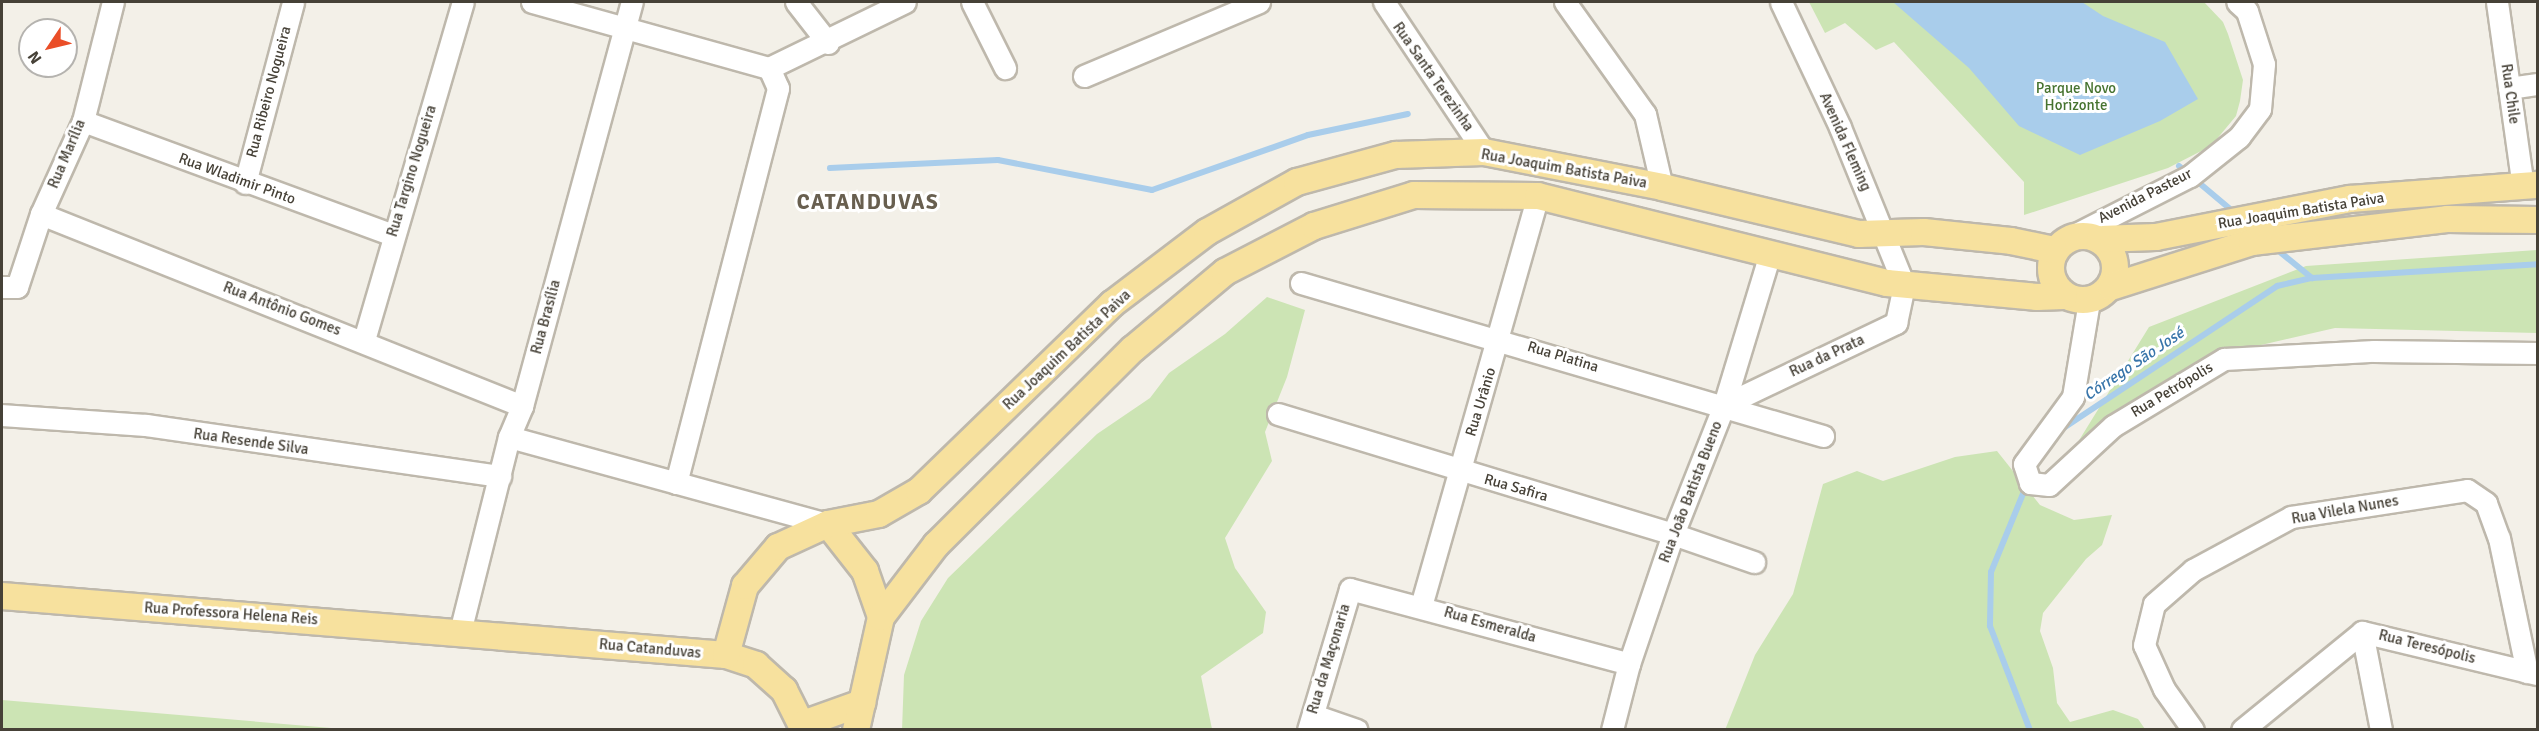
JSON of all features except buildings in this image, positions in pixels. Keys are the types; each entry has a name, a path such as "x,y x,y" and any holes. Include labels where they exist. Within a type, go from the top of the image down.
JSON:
{"main road":[{"name":"Rua Joaquim Batista Paiva","path":"726,655 745,586 778,547 828,524 879,514 920,491 1112,304 1207,232 1297,182 1396,155 1484,152 1662,187 1859,234 1884,232 2064,243 2156,237 2350,199 2530,185"},
{"path":"804,727 859,722 881,617 936,545 1133,350 1225,272 1314,226 1414,195 1538,196 1904,285 2077,298"},
{"name":"Rua Joaquim Batista Paiva","path":"2077,298 2252,242 2447,219 2538,220"},
{"path":"2100,239 2116,261 2111,287"},
{"path":"2064,243 2050,275 2077,298"},
{"path":"828,524 865,571 881,617"},
{"name":"Rua Professora Helena Reis","path":"2,596 459,632"},
{"name":"Rua Catanduvas","path":"459,632 726,655 756,665 784,690 804,727"}],"street":[{"name":"Rua Marília","path":"2,287 17,287 41,214 83,121 113,2"},
{"name":"Rua Ribeiro Nogueira","path":"245,183 293,2"},
{"name":"Rua Targino Nogueira","path":"364,340 463,2"},
{"path":"532,2 769,68 828,43 905,2"},
{"name":"Rua Brasília","path":"459,632 509,437 522,406 624,26 633,2"},
{"path":"796,2 828,43"},
{"path":"972,2 1005,68"},
{"path":"1084,76 1259,2"},
{"name":"Rua Santa Terezinha","path":"1384,2 1484,152"},
{"path":"1565,2 1645,114 1662,187"},
{"name":"Avenida Fleming","path":"1781,2 1884,232 1904,285"},
{"name":"Avenida Pasteur","path":"2064,243 2190,176 2239,137 2260,109 2264,64 2247,10 2237,2"},
{"name":"Rua Chile","path":"2497,2 2509,88 2530,185"},
{"path":"676,483 778,88 769,68"},
{"path":"2509,88 2538,84"},
{"name":"Rua Wladimir Pinto","path":"83,121 245,183 393,235"},
{"name":"Rua Urânio","path":"1421,606 1500,339 1538,196"},
{"name":"Rua Antônio Gomes","path":"41,214 364,340 522,406"},
{"name":"Rua João Batista Bueno","path":"1612,729 1629,664 1673,534 1724,405 1770,254"},
{"name":"Rua Platina","path":"1301,283 1500,339 1823,436"},
{"name":"Rua da Prata","path":"1724,405 1896,323 1904,285"},
{"name":"Rua Petrópolis","path":"2077,298 2073,397 2024,464 2030,483 2049,485 2113,426 2223,359 2374,351 2538,352"},
{"name":"Rua Safira","path":"1278,414 1673,534 1755,562"},
{"name":"Rua Resende Silva","path":"2,415 146,425 500,476"},
{"path":"509,437 828,524"},
{"name":"Rua Vilela Nunes","path":"2193,729 2164,688 2144,645 2154,604 2193,570 2291,517 2467,490 2486,503 2499,538 2532,673"},
{"name":"Rua Esmeralda","path":"1350,589 1421,606 1629,664"},
{"name":"Rua da Maçonaria","path":"1310,722 1350,589"},
{"path":"2362,632 2381,729"},
{"name":"Rua Teresópolis","path":"2242,729 2362,632 2532,673"},
{"path":"1310,722 1358,729"}],"green space":[{"name":"Parque Novo Horizonte","path":"1809,2 2204,2 2223,22 2228,34 2243,80 2240,101 2236,116 2211,146 2168,168 2024,215 2024,182 1894,42 1876,50 1845,23 1825,33"},
{"path":"2537,250 2537,333 2335,328 2209,357 2078,442 2149,327 2306,266"},
{"path":"1267,297 1305,310 1287,377 1265,432 1272,461 1225,538 1235,568 1266,612 1263,633 1201,676 1212,729 902,730 904,675 921,621 948,578 1097,434 1150,398 1169,373 1225,334"},
{"path":"1997,451 2040,505 2074,520 2112,515 2102,545 2086,559 2043,613 2040,631 2053,668 2057,703 2070,722 2113,710 2138,719 2145,729 1725,730 1755,655 1793,594 1823,484 1857,471 1883,481 1955,457"},
{"path":"2,700 343,729 2,729"}],"water":[{"path":"1893,2 2082,2 2103,16 2165,42 2198,99 2160,121 2080,155 2019,126 1969,68"}],"waterway":[{"path":"830,168 998,160 1152,190 1308,135 1408,114"},
{"path":"2179,166 2236,214"},
{"path":"2275,248 2312,278"},
{"name":"Córrego São José","path":"2059,431 2277,286 2312,278 2538,264"},
{"name":"Córrego São José","path":"2027,484 1991,572 1990,626 2030,730"}],"district":[{"name":"CATANDUVAS","path":"868,202"}]}
